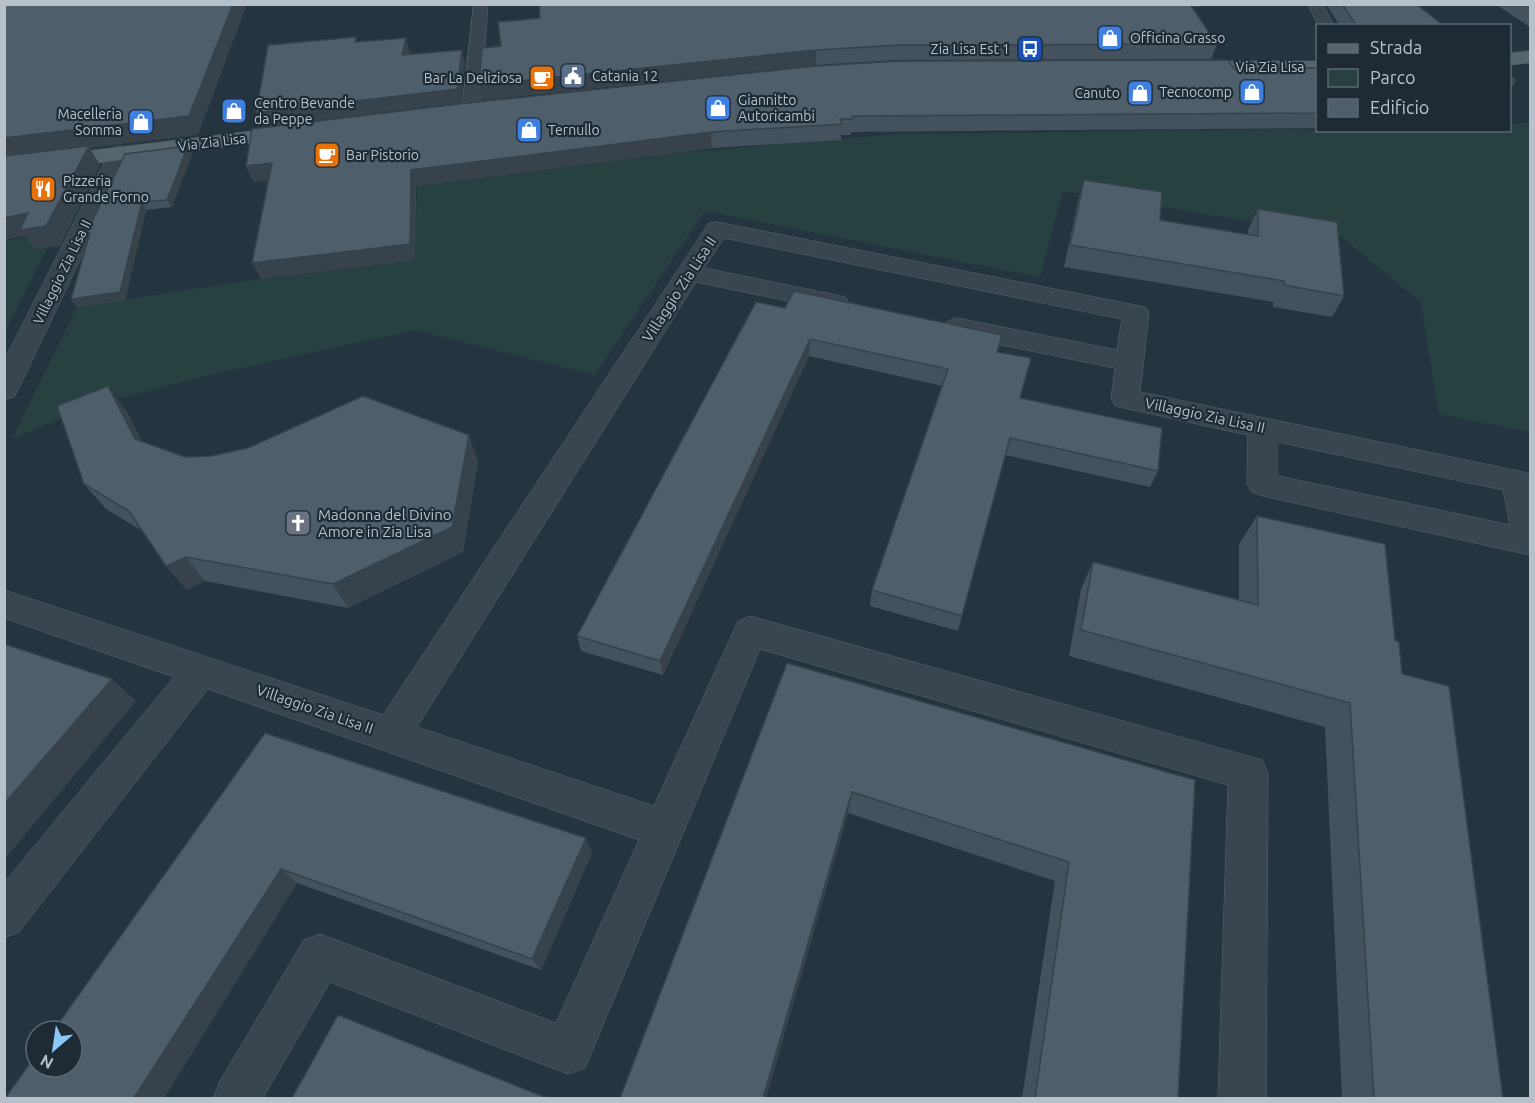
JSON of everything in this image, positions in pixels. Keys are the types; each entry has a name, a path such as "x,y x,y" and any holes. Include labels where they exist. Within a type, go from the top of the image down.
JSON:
{"main road":[{"path":"1511,59 1530,57"},
{"name":"Via Zia Lisa","path":"1163,67 1316,67"},
{"path":"447,113 494,107"},
{"name":"Via Zia Lisa","path":"4,168 319,129"}],"street":[{"name":"Villaggio Zia Lisa II","path":"4,390 120,153"},
{"name":"Villaggio Zia Lisa II","path":"4,604 202,669 391,735 717,230 1136,313 1125,399 1517,481 1530,542"},
{"path":"689,273 863,308"},
{"path":"932,322 1129,362"},
{"path":"1263,428 1263,484 1530,542"},
{"path":"237,1098 320,956 568,1051 750,631 1248,773 1242,1098"},
{"path":"4,917 202,669"},
{"path":"391,735 664,829"}],"lane":[{"path":"471,110 481,4"},
{"path":"1315,4 1326,24"}],"green space":[{"path":"1530,122 1530,432 1439,414 1421,302 1340,236 1063,191 1040,277 705,211 595,375 415,330 213,374 87,407 12,439 77,307 233,283 415,260 417,186 664,154 897,134 1316,129 1316,132 1511,132 1511,124"},
{"path":"40,235 35,249 48,247 5,332 5,241"}],"building":[{"path":"4,4 233,4 189,116 4,138"},
{"path":"539,4 1190,4 1217,44 899,45 816,50 479,85 482,48 501,46 498,22 540,18"},
{"path":"1342,4 1416,4 1441,24 1356,24"},
{"path":"356,37 355,42 406,38 402,55 462,50 457,89 256,113 268,45"},
{"path":"1228,60 1234,69 1316,68 1316,113 852,116 852,119 840,119 842,124 711,132 411,170 410,244 252,263 272,163 246,166 252,129 467,103 817,66 899,61"},
{"path":"89,146 46,226 20,230 28,213 4,218 4,156"},
{"path":"188,146 167,200 142,202 120,292 71,299 90,233 86,234 125,154"},
{"path":"1084,180 1162,192 1160,220 1258,236 1258,209 1337,222 1344,296 1284,285 1284,281 1070,245"},
{"path":"794,291 1002,335 997,352 1031,358 1020,398 1162,428 1158,471 1010,438 962,616 872,590 948,369 810,339 660,661 577,636 756,302 785,308"},
{"name":"Madonna del Divino Amore in Zia Lisa","path":"108,386 135,439 185,457 211,456 248,448 363,396 469,435 452,527 333,584 186,557 166,566 129,511 84,484 57,406"},
{"path":"1257,516 1385,544 1395,640 1399,642 1402,674 1449,686 1503,1098 1374,1098 1350,703 1081,630 1093,562 1258,605"},
{"path":"4,644 112,679 4,804"},
{"path":"787,663 1195,780 1178,1098 1035,1098 1069,862 852,792 763,1098 620,1098"},
{"path":"265,733 586,838 532,959 281,869 134,1098 5,1098 24,1072 24,1079 84,1079 84,1019 62,1019"},
{"path":"338,1015 547,1098 292,1098"}],"place":[{"name":"Officina Grasso","path":"1110,38"},
{"name":"Zia Lisa Est 1","path":"1030,49"},
{"name":"Catania 12","path":"573,76"},
{"name":"Bar La Deliziosa","path":"542,78"},
{"name":"Tecnocomp","path":"1252,92"},
{"name":"Canuto","path":"1140,93"},
{"name":"Giannitto Autoricambi","path":"718,108"},
{"name":"Centro Bevande da Peppe","path":"234,111"},
{"name":"Macelleria Somma","path":"141,122"},
{"name":"Ternullo","path":"529,130"},
{"name":"Bar Pistorio","path":"327,155"},
{"name":"Pizzeria Grande Forno","path":"43,189"},
{"name":"Madonna del Divino Amore in Zia Lisa","path":"298,523"}]}
